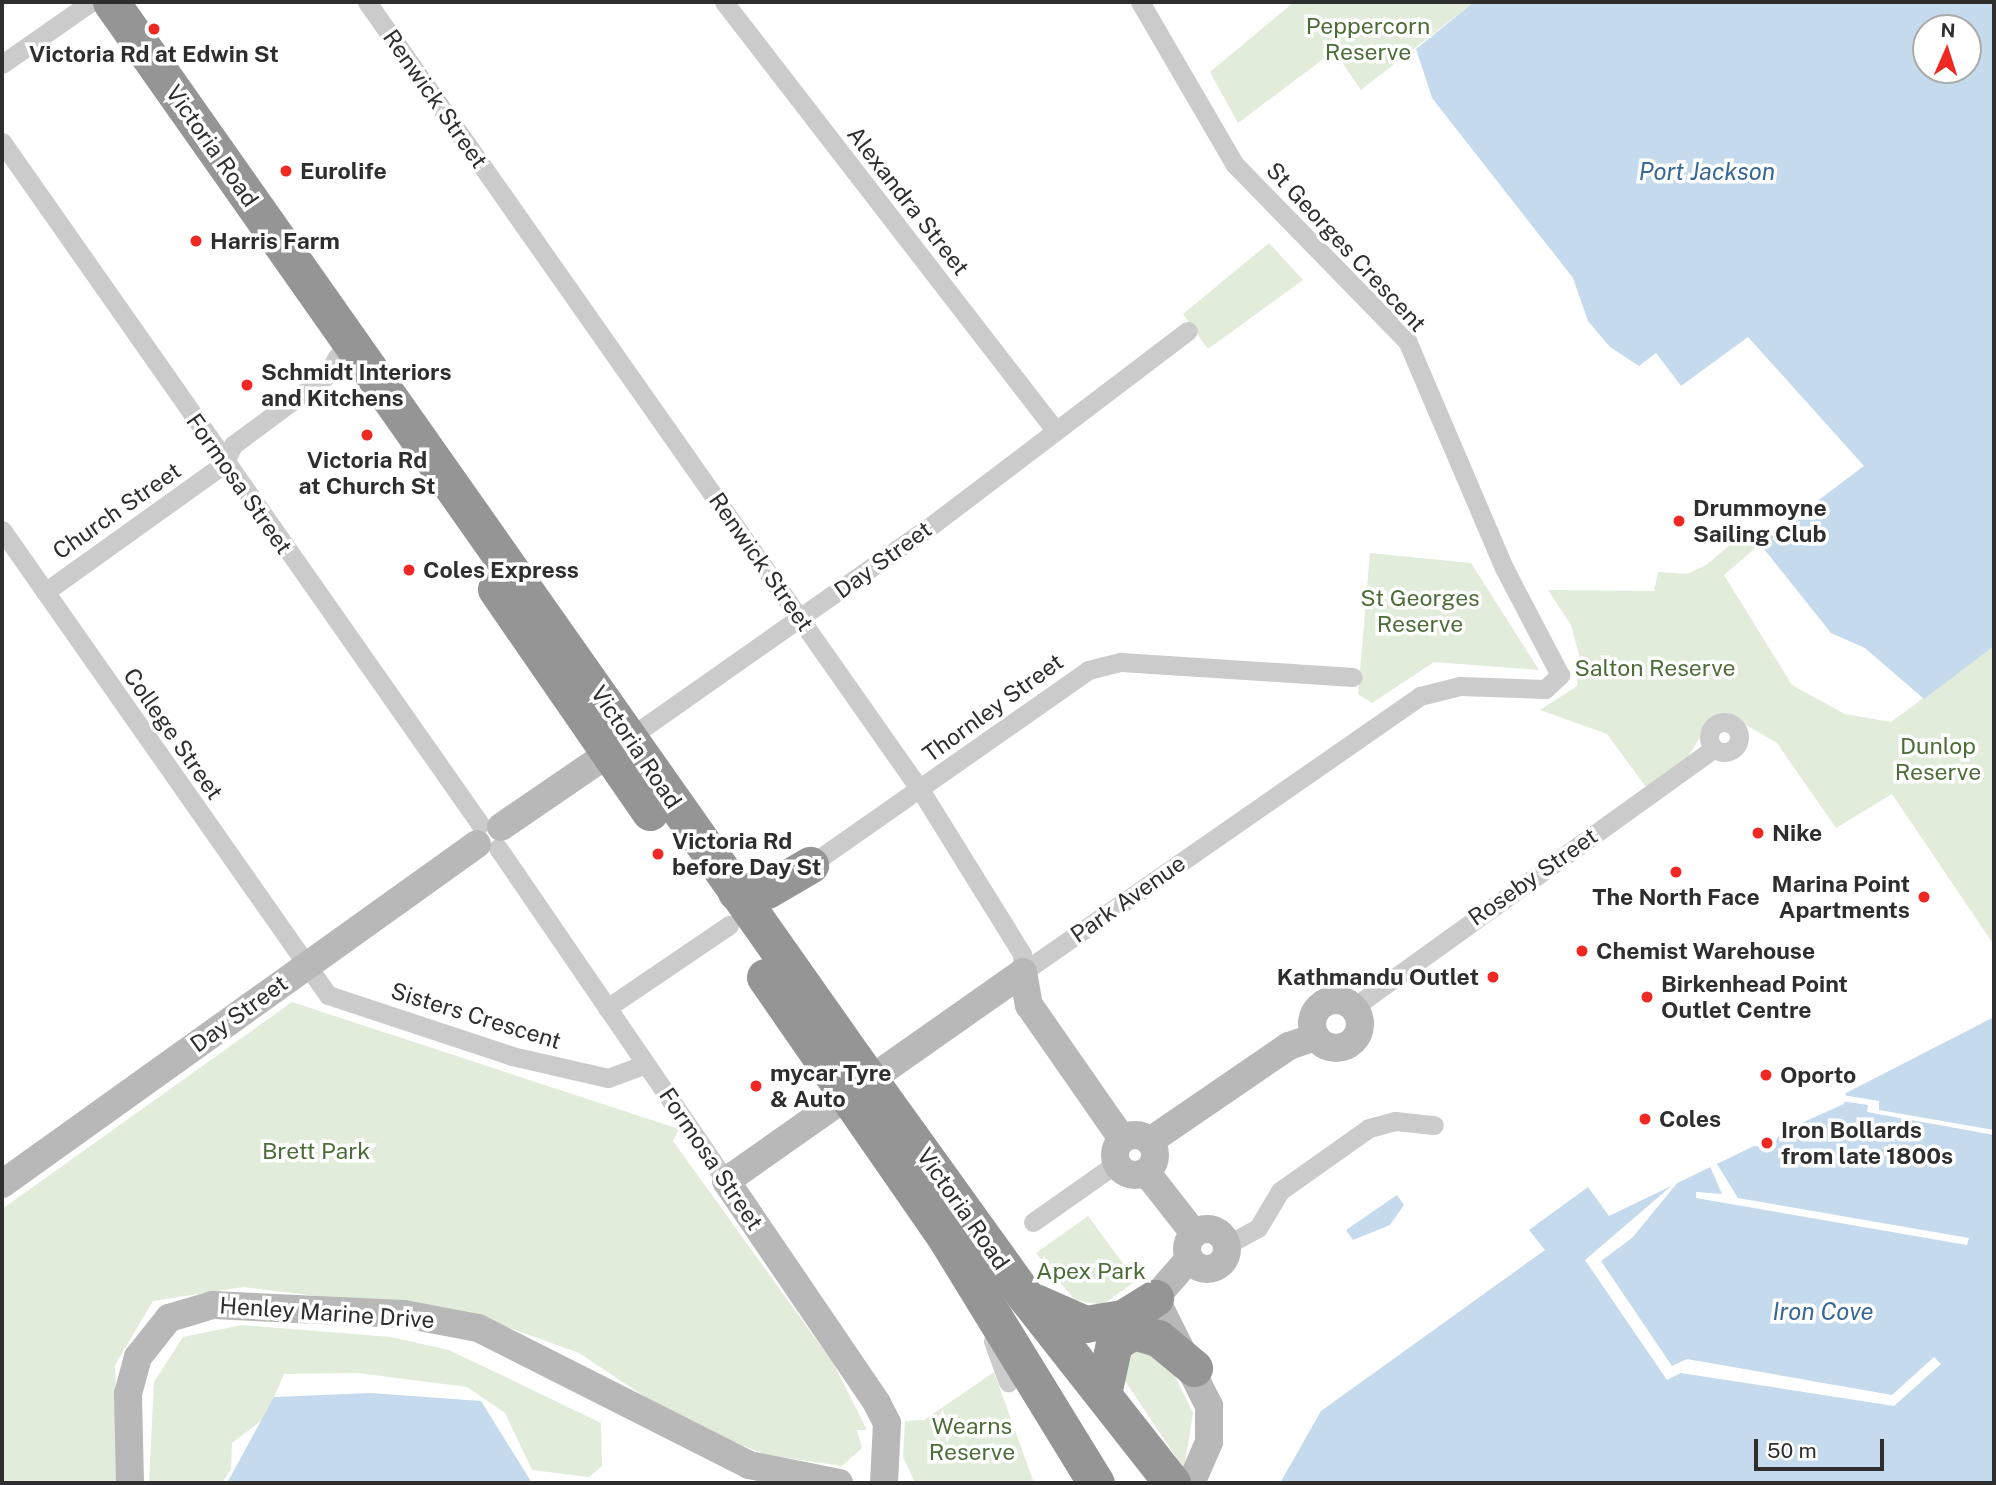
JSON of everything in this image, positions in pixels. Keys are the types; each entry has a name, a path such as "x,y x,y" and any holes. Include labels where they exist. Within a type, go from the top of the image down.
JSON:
{"highway":[{"name":"Victoria Road","path":"90,2 337,356 619,745"},
{"name":"Victoria Road","path":"111,2 619,745 859,1088 1137,1439 1183,1481"},
{"path":"733,908 810,865"},
{"name":"Victoria Road","path":"859,1088 947,1240 1096,1483"},
{"path":"1025,1296 1085,1324 1164,1313"},
{"path":"1102,1394 1114,1343 1133,1331 1158,1338 1194,1368"}],"street":[{"path":"2,64 90,2"},
{"name":"Renwick Street","path":"367,2 921,791 1022,954 1029,1005 1130,1148"},
{"name":"Alexandra Street","path":"723,2 1055,430"},
{"name":"St Georges Crescent","path":"1140,2 1236,165 1407,341 1512,584 1560,664 1552,687"},
{"name":"Formosa Street","path":"2,142 224,464 489,836 877,1403 887,1423 884,1483"},
{"name":"Day Street","path":"2,1184 489,836 802,618 1188,331"},
{"name":"Church Street","path":"45,592 224,464 233,445 327,376 337,356"},
{"name":"College Street","path":"2,530 304,967"},
{"name":"Thornley Street","path":"810,865 921,791 1041,705 1055,687 1088,670 1121,662 1353,677"},
{"name":"Park Avenue","path":"726,1181 1420,696 1460,686 1552,687"},
{"name":"Roseby Street","path":"1354,1007 1713,749"},
{"path":"607,1009 733,908"},
{"name":"Sisters Crescent","path":"304,967 328,995 512,1056 608,1078 646,1064"},
{"path":"1033,1223 1130,1148 1289,1046 1315,1037 1336,1048 1351,1043 1360,1022 1354,1007"},
{"path":"1183,1481 1211,1426 1194,1368 1164,1313 1195,1254 1216,1231 1227,1245 1258,1228 1280,1191 1369,1128 1395,1121 1434,1125"},
{"path":"1130,1148 1155,1157 1146,1172 1195,1254"},
{"name":"Henley Marine Drive","path":"130,1483 128,1394 138,1357 169,1318 213,1305 404,1314 478,1328 749,1465 839,1483"},
{"path":"984,1317 1008,1382"}],"green space":[{"name":"Peppercorn Reserve","path":"1294,2 1474,2 1361,90 1334,51 1238,123 1210,72"},
{"path":"1269,243 1303,280 1208,349 1183,314"},
{"path":"1747,531 1760,544 1724,575 1792,685 1845,714 1891,722 1994,646 1994,945 1892,794 1836,828 1777,743 1727,714 1713,717 1687,758 1646,787 1607,734 1540,710 1577,686 1580,658 1571,625 1548,590 1654,591 1658,572 1687,574 1706,565"},
{"name":"St Georges Reserve","path":"1370,553 1471,563 1539,670 1434,662 1372,703 1358,694"},
{"name":"Brett Park","path":"292,1002 679,1129 673,1141 833,1363 867,1430 857,1430 862,1448 842,1466 767,1455 683,1422 579,1353 477,1316 243,1287 153,1301 115,1365 120,1483 2,1483 2,1209"},
{"name":"Apex Park","path":"1088,1216 1136,1281 1102,1305 1075,1300 1036,1253"},
{"path":"242,1325 391,1337 449,1350 601,1423 602,1466 589,1477 532,1470 505,1413 467,1387 358,1373 284,1374 265,1418 232,1443 231,1469 222,1483 149,1483 154,1382 183,1337"},
{"path":"1142,1344 1174,1374 1193,1413 1184,1469 1123,1378 1124,1352"},
{"name":"Wearns Reserve","path":"994,1372 1034,1483 915,1482 903,1457 905,1421 924,1420"}],"water":[{"name":"Port Jackson","path":"1474,2 1994,2 1994,646 1924,699 1865,648 1831,633 1760,544 1864,466 1748,337 1681,386 1656,353 1639,366 1610,347 1588,321 1573,278 1432,98 1416,49"},
{"name":"Iron Cove","path":"1994,1017 1994,1483 1280,1483 1321,1411 1545,1250 1529,1230 1588,1187 1609,1216 1754,1146 1771,1149 1781,1132 1844,1104 1846,1093"},
{"path":"1397,1195 1404,1205 1390,1225 1353,1240 1346,1230"},
{"path":"370,1393 481,1401 532,1483 227,1483 274,1397"}],"pier":[{"path":"1842,1095 1879,1101 1879,1110 1994,1130 1994,1135 1867,1112 1868,1105 1841,1101"},
{"path":"1715,1161 1738,1198 1969,1238 1967,1245 1696,1198 1696,1192 1722,1194 1709,1164"},
{"path":"1683,1176 1632,1238 1601,1261 1672,1366 1687,1359 1892,1395 1934,1357 1941,1364 1894,1406 1681,1373 1667,1380 1585,1260"}],"place":[{"name":"Victoria Rd at Edwin St","path":"154,29"},
{"name":"Eurolife","path":"286,171"},
{"name":"Harris Farm","path":"196,241"},
{"name":"Schmidt Interiors and Kitchens","path":"247,385"},
{"name":"Victoria Rd at Church St","path":"367,435"},
{"name":"Drummoyne Sailing Club","path":"1679,521"},
{"name":"Coles Express","path":"409,570"},
{"name":"Nike","path":"1758,833"},
{"name":"Victoria Rd before Day St","path":"658,854"},
{"name":"The North Face","path":"1676,872"},
{"name":"Marina Point Apartments","path":"1924,897"},
{"name":"Chemist Warehouse","path":"1582,951"},
{"name":"Kathmandu Outlet","path":"1493,977"},
{"name":"Birkenhead Point Outlet Centre","path":"1647,997"},
{"name":"Oporto","path":"1766,1075"},
{"name":"mycar Tyre & Auto","path":"756,1086"},
{"name":"Coles","path":"1645,1119"},
{"name":"Iron Bollards from late 1800s","path":"1767,1143"}],"park label":[{"name":"Salton Reserve","path":"1655,668"},
{"name":"Dunlop Reserve","path":"1938,759"}]}
